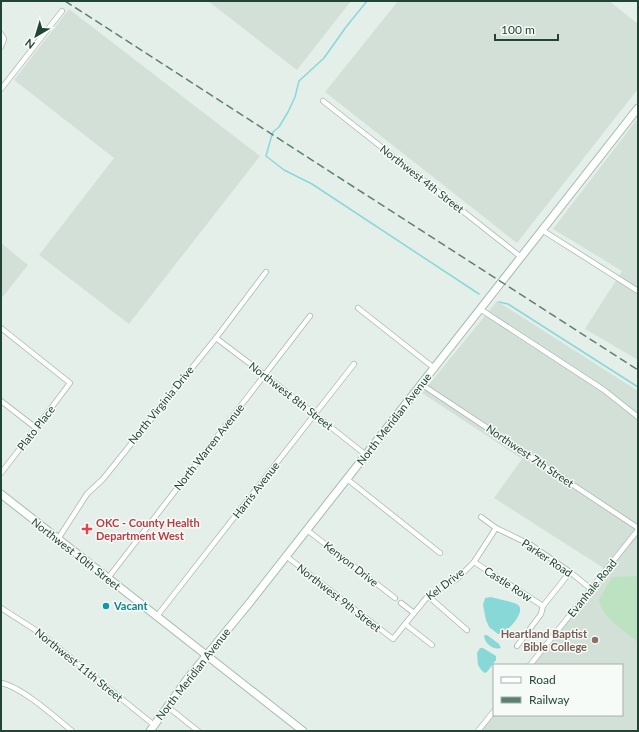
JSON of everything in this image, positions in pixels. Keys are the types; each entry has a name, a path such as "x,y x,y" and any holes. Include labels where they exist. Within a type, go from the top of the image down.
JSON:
{"main road":[{"name":"North Meridian Avenue","path":"152,728 207,655 638,108"},
{"name":"Northwest 10th Street","path":"1,494 303,731"}],"street":[{"path":"1,88 62,11"},
{"path":"1,34 4,40 1,47"},
{"name":"Northwest 4th Street","path":"323,101 521,257"},
{"path":"542,230 638,291"},
{"name":"North Virginia Drive","path":"58,539 87,494 103,479 216,338 266,272"},
{"path":"358,308 434,368"},
{"path":"480,308 604,390 638,417"},
{"name":"North Warren Avenue","path":"108,578 310,316"},
{"name":"Plato Place","path":"1,328 70,383 1,473"},
{"name":"Northwest 8th Street","path":"216,338 366,455"},
{"name":"Harris Avenue","path":"157,616 354,364"},
{"name":"Northwest 7th Street","path":"421,384 638,529"},
{"path":"1,401 36,428"},
{"path":"347,479 440,553"},
{"name":"Parker Road","path":"481,517 496,528 531,545 570,572 591,589"},
{"name":"Kel Drive","path":"393,639 428,596 457,579 474,562 496,528"},
{"name":"Evanhale Road","path":"531,664 638,529"},
{"name":"Kenyon Drive","path":"307,530 395,598"},
{"name":"Northwest 9th Street","path":"286,556 393,639"},
{"name":"Castle Row","path":"474,562 543,606"},
{"path":"517,646 541,614 543,606 570,572"},
{"path":"428,596 466,630"},
{"path":"401,603 414,613"},
{"name":"Northwest 11th Street","path":"1,608 40,633 152,728"},
{"path":"406,624 432,645"},
{"path":"1,683 17,689 31,698 72,731"},
{"path":"168,707 198,731"},
{"path":"478,731 493,712"}],"shaded area":[{"path":"208,1 351,1 297,70"},
{"path":"398,1 609,1 638,24 638,89 517,243 325,92"},
{"path":"69,9 260,156 129,324 39,255 114,158 14,80"},
{"path":"638,118 638,360 585,329 622,271 553,229"},
{"path":"1,243 28,265 1,299"},
{"path":"497,301 638,391 637,731 480,731 493,714 493,716 623,716 623,664 533,664 605,569 494,498 522,459 422,393"}],"green space":[{"path":"638,576 638,642 609,618 600,606 599,600 612,577"}],"water":[{"path":"491,597 513,603 518,605 520,608 519,615 513,624 507,630 498,634 489,627 483,605 485,598"},
{"path":"485,635 499,644 501,648 490,646 486,642"},
{"path":"480,648 483,648 496,656 496,660 485,673 478,665 477,653"}],"waterway":[{"path":"367,1 324,58 299,81 295,97 288,112 279,127 273,132 266,156 284,170 312,184 479,294"},
{"path":"499,302 508,304 638,387"}],"railway":[{"path":"65,1 638,370"}],"place":[{"name":"OKC - County Health Department West","path":"87,529"},
{"name":"Vacant","path":"106,606"},
{"name":"Heartland Baptist Bible College","path":"595,640"}]}
